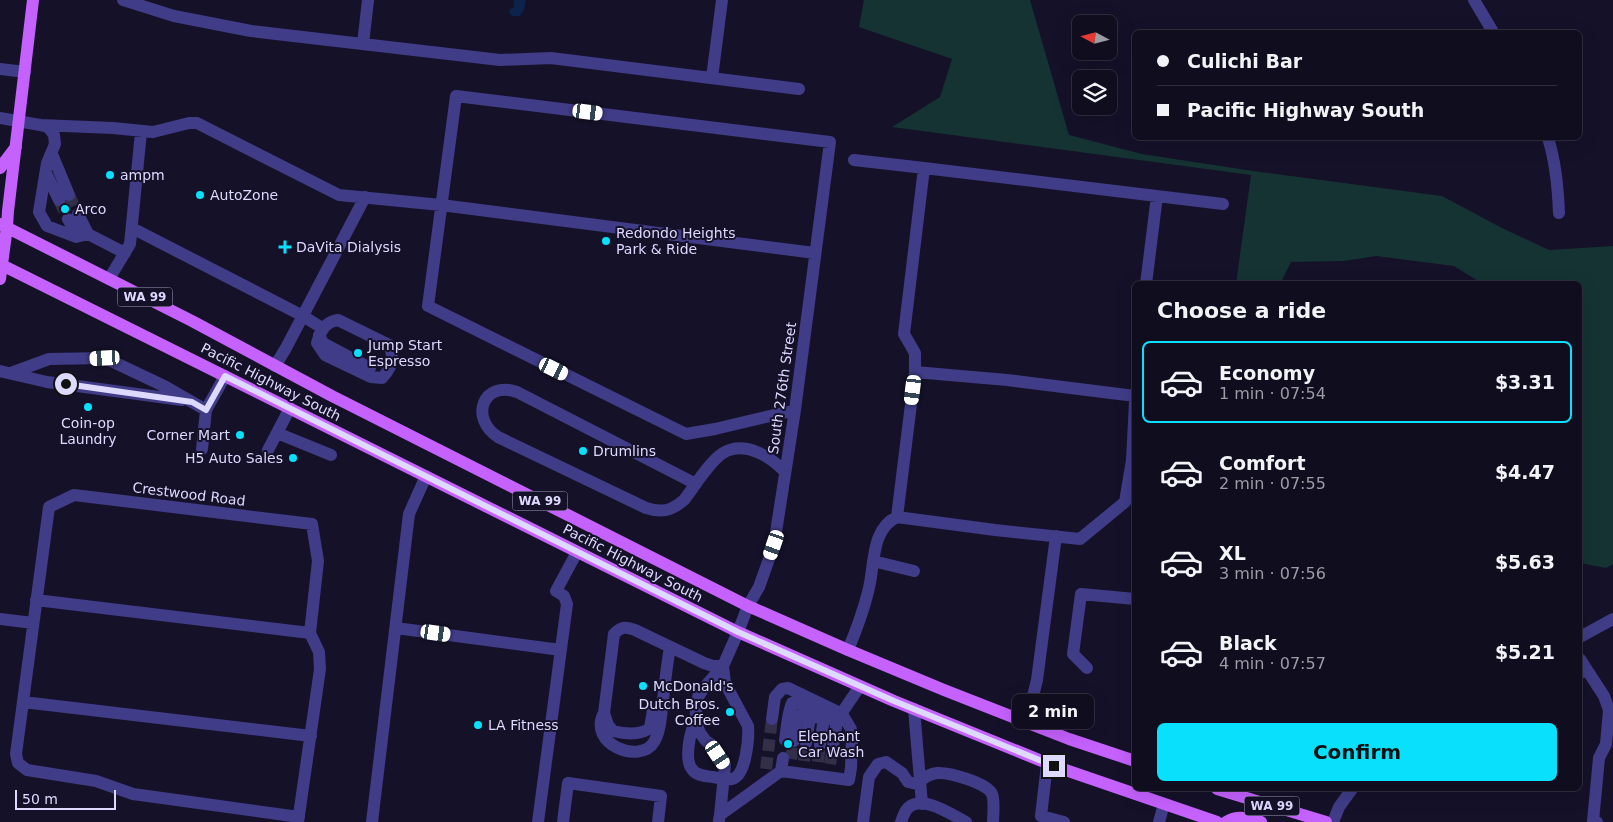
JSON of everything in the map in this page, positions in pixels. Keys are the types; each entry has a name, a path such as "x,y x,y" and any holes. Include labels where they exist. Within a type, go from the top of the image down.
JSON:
{"main road":[{"path":"0,279 4,226 8,211 33,0"},
{"path":"0,168 16,147"},
{"name":"Pacific Highway South","path":"4,226 332,396 748,606 944,690 1069,739 1132,760"},
{"name":"Pacific Highway South","path":"1,264 738,632 860,686 1047,764 1217,822"},
{"name":"WA 99","path":"1237,792 1326,822"},
{"path":"1226,822 1231,819 1244,817 1261,822"}],"street":[{"path":"122,0 174,16 251,31 500,60 550,58 799,89"},
{"path":"363,44 368,0"},
{"path":"712,78 722,0"},
{"path":"1474,0 1492,30"},
{"path":"0,69 25,72"},
{"name":"South 276th Street","path":"441,205 456,96 830,142 795,410 774,545 759,587 748,606 723,666 698,697 696,721 691,728 688,759 691,769 698,774 724,779"},
{"path":"0,118 48,127 54,134 56,144 47,169 39,212 47,226 76,237 88,234"},
{"path":"40,125 113,128 153,132 197,122 339,195 441,205 816,253"},
{"path":"109,279 130,244 141,132"},
{"path":"1549,140 1558,182 1559,213"},
{"path":"854,160 1223,204"},
{"path":"898,517 915,372 915,353 904,334 924,168"},
{"path":"47,169 61,199 47,169"},
{"path":"1146,281 1156,196"},
{"path":"275,366 364,197"},
{"path":"441,205 428,306 686,434 795,410"},
{"path":"70,218 88,234 125,252"},
{"path":"132,228 303,316 321,332 323,344 378,370 387,366 389,360 388,353 385,346 378,339 338,320 332,321 321,332"},
{"path":"6,372 49,359 105,358 164,386 206,410"},
{"path":"6,372 47,382 192,402"},
{"path":"915,372 1007,380 1132,396"},
{"path":"202,449 206,410 225,376"},
{"path":"696,484 516,392 505,390 495,392 486,398 484,403 482,410 484,422 491,432 498,437 655,511 668,510 684,500 718,457 727,451 741,449 762,454 786,472"},
{"path":"268,450 290,408"},
{"path":"277,433 331,455"},
{"path":"848,650 861,619 869,591 873,561 885,525 898,517 1080,539 1125,502 1132,460"},
{"path":"372,822 409,514 426,476"},
{"name":"Crestwood Road","path":"74,495 312,524 318,561 310,633 319,652 320,669 299,820 134,794 96,781 27,770 18,763 16,754 33,623 49,507 74,495"},
{"path":"1024,721 1031,704 1037,680 1056,536"},
{"path":"538,822 567,604 564,596 556,591 577,552"},
{"path":"873,561 914,571"},
{"path":"1087,668 1073,654 1081,594 1132,600"},
{"path":"36,600 310,633"},
{"path":"0,619 33,623"},
{"path":"1582,636 1613,619"},
{"path":"666,645 660,725 655,740 651,746 643,751 636,752 612,746 606,741 600,721 604,713 614,634 620,628 627,627 666,645 704,663 713,666 723,666 725,683 748,726 749,733 741,773 732,779 724,779"},
{"path":"396,628 560,650"},
{"path":"604,713 613,731 645,732 651,724 666,645"},
{"path":"1582,667 1604,696 1609,710 1606,744 1599,758 1592,821 1597,822"},
{"path":"820,745 860,686"},
{"path":"719,818 765,783 791,772 849,780 851,768 851,729 815,701 788,688 782,689 775,697 772,719"},
{"path":"23,702 311,736"},
{"path":"792,704 805,704 837,718 798,714 795,741 788,718 792,704"},
{"path":"914,709 922,804"},
{"path":"837,718 837,747"},
{"path":"696,721 700,733 712,745 725,765 719,818"},
{"path":"791,772 793,759 791,772"},
{"path":"863,822 869,777 878,764 886,762 902,773 908,782 917,784 929,775 942,773 988,789 991,794 993,822"},
{"path":"827,777 829,764 827,777"},
{"path":"1047,764 1041,816 1064,822"},
{"path":"765,783 766,769"},
{"path":"563,822 568,783 661,796 658,822"},
{"path":"1333,822 1339,807 1351,791"},
{"path":"901,822 908,808 916,804 938,808 966,822"},
{"path":"1159,822 1164,804"}],"green space":[{"path":"864,0 1030,0 1069,135 1142,154 1442,196 1502,228 1549,250 1613,246 1613,564 1606,568 1582,563 1582,281 1478,281 1454,266 1376,256 1344,261 1291,262 1282,281 1236,281 1251,175 892,127 940,97 952,59 859,27"}],"water":[{"path":"514,0 526,0 524,10 520,16 512,16 509,12 514,7"}],"tunnel":[{"path":"69,195 78,214"},
{"path":"59,200 68,219"},
{"path":"766,769 772,719"},
{"path":"791,759 794,741"},
{"path":"804,761 806,743"},
{"path":"818,762 820,745"},
{"path":"830,764 833,747"}],"place":[{"name":"ampm","path":"110,175"},
{"name":"AutoZone","path":"200,195"},
{"name":"Arco","path":"65,209"},
{"name":"Redondo Heights Park & Ride","path":"606,241"},
{"name":"DaVita Dialysis","path":"285,247"},
{"name":"Jump Start Espresso","path":"358,353"},
{"name":"Coin-op Laundry","path":"88,407"},
{"name":"Corner Mart","path":"240,435"},
{"name":"Drumlins","path":"583,451"},
{"name":"H5 Auto Sales","path":"293,458"},
{"name":"McDonald's","path":"643,686"},
{"name":"Dutch Bros. Coffee","path":"730,712"},
{"name":"LA Fitness","path":"478,725"},
{"name":"Elephant Car Wash","path":"788,744"}],"route":[{"path":"66,384 192,402 206,410 225,376 738,632 894,701 1054,766"}]}
